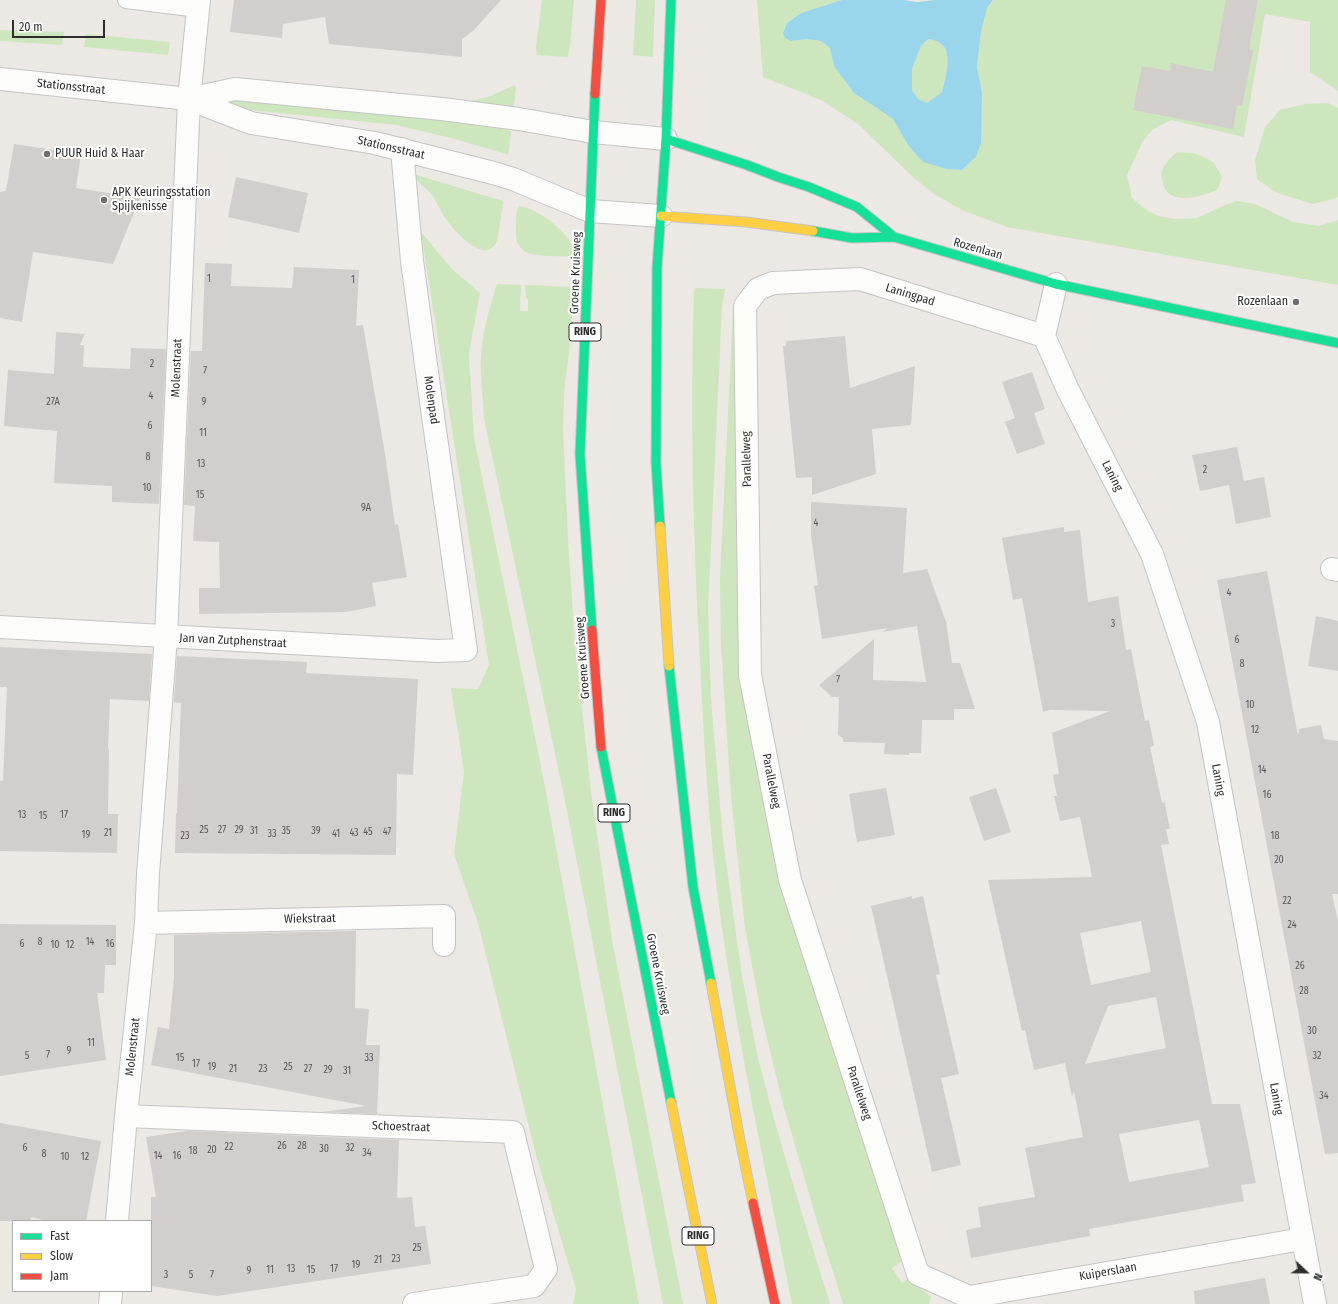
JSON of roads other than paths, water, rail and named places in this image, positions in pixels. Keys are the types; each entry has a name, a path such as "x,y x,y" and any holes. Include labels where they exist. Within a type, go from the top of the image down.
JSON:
{"main road":[{"name":"Groene Kruisweg","path":"600,0 592,132 580,454 602,753 712,1304"},
{"path":"672,0 666,139 657,268 656,463 670,674 693,887 740,1140 775,1304"},
{"name":"Rozenlaan","path":"666,139 809,187 857,207 894,237"},
{"name":"Rozenlaan","path":"661,216 746,222 852,238 894,237 1056,284 1338,343"}],"street":[{"name":"Molenstraat","path":"117,1220 126,1116 146,923 148,874 166,637 189,99 199,4"},
{"name":"Stationsstraat","path":"0,79 189,99 250,122 375,142 512,179 590,211 661,216"},
{"name":"Stationsstraat","path":"189,99 234,89 442,109 519,119 592,132 666,139"},
{"name":"Molenpad","path":"402,149 412,261 466,650"},
{"name":"Laningpad","path":"773,283 860,279 1044,336"},
{"name":"Parallelweg","path":"773,283 758,289 745,306 750,675 790,880 918,1274"},
{"path":"1044,336 1056,284"},
{"name":"Laning","path":"1044,336 1068,390 1152,554 1208,722 1315,1304"},
{"name":"Jan van Zutphenstraat","path":"0,627 438,651 466,650"},
{"name":"Wiekstraat","path":"146,923 444,916 444,945"},
{"name":"Schoestraat","path":"126,1116 513,1132 546,1269 534,1286 414,1304"},
{"name":"Kuiperslaan","path":"918,1274 969,1296 1302,1239"},
{"path":"110,1304 112,1292"}],"lane":[{"path":"126,0 199,4"}],"water":[{"path":"842,0 903,0 917,2 935,0 993,0 987,8 981,32 977,67 982,92 981,143 976,157 962,170 946,169 923,162 908,145 893,119 854,93 834,66 830,48 821,41 807,39 791,41 785,38 783,33 787,23 801,13","holes":["929,39 938,42 945,48 947,53 947,66 942,92 927,103 918,99 912,90 912,69 921,46"]}],"place":[{"name":"PUUR Huid & Haar","path":"47,154"},
{"name":"APK Keuringsstation Spijkenisse","path":"104,200"},
{"name":"Rozenlaan","path":"1296,302"}]}
